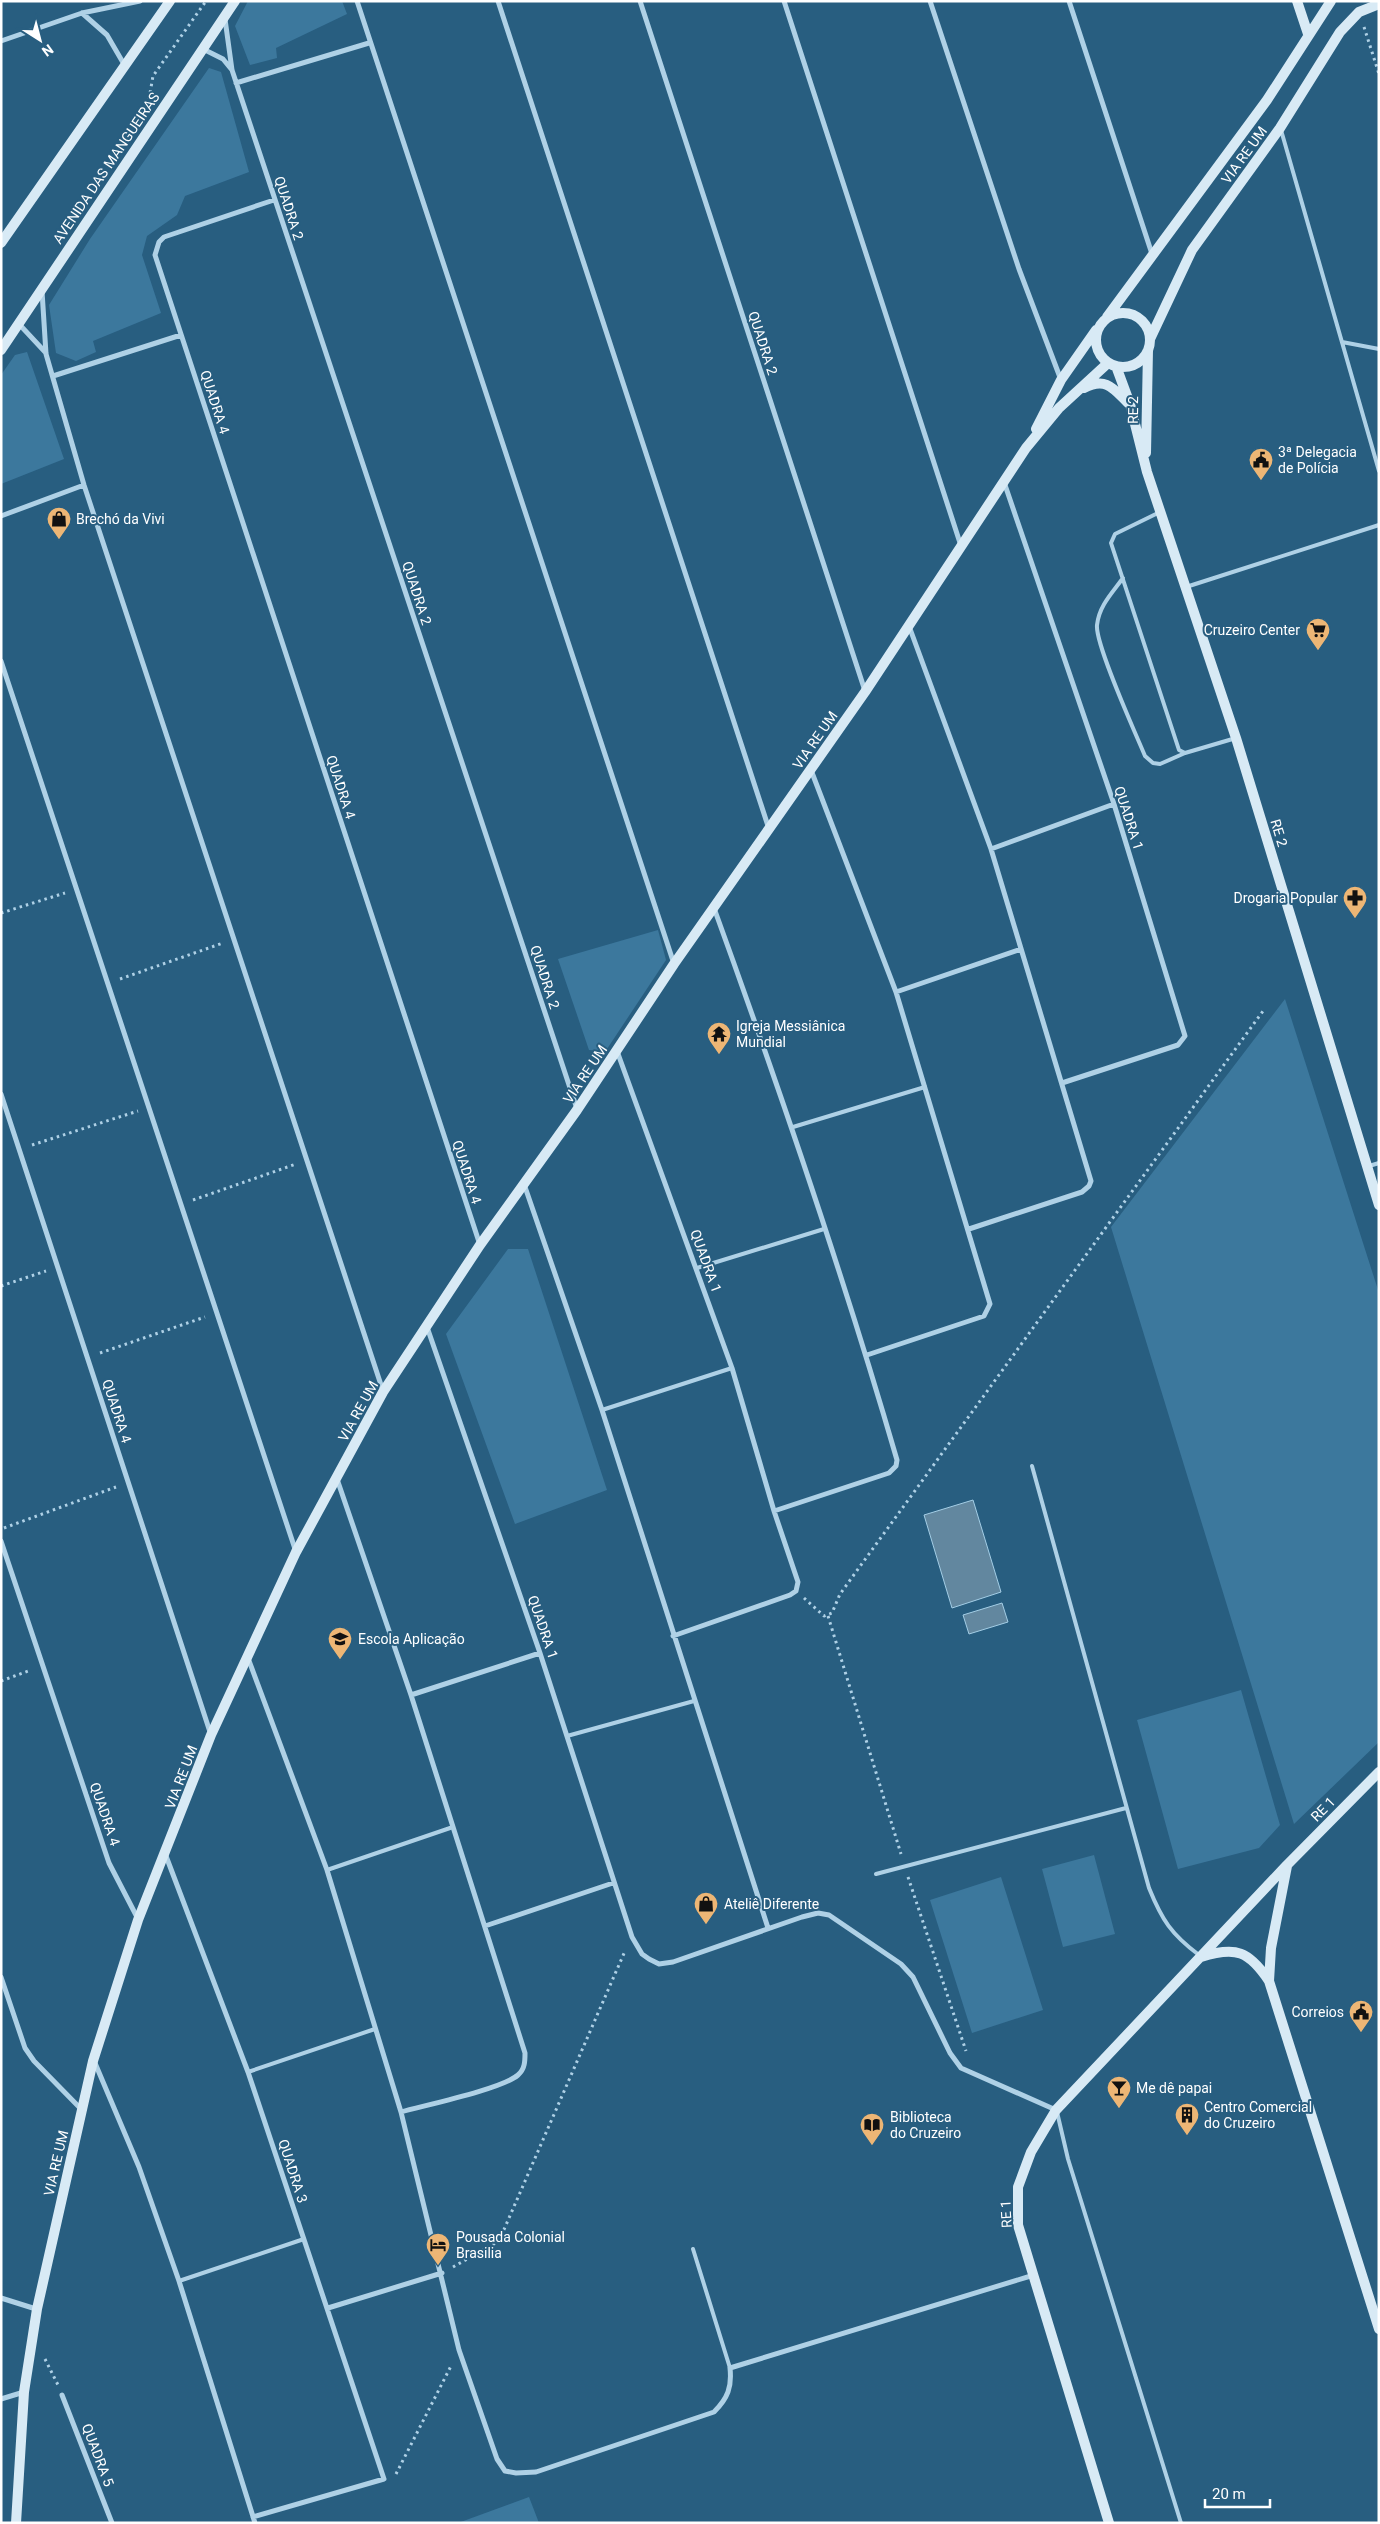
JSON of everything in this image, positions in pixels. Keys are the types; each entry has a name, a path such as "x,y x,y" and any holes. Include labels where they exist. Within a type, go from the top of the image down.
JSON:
{"street":[{"path":"1,41 82,13 140,1"},
{"path":"1,243 170,1"},
{"name":"AVENIDA DAS MANGUEIRAS","path":"1,350 235,1"},
{"path":"357,1 369,43 674,964"},
{"path":"498,1 769,829"},
{"name":"QUADRA 2","path":"640,1 865,692"},
{"path":"784,1 962,546"},
{"path":"930,1 1019,270 1061,380"},
{"path":"1068,1 1152,254"},
{"path":"1297,1 1308,34"},
{"name":"VIA RE UM","path":"1026,448 1061,380 1152,254 1268,100 1308,34 1331,1"},
{"name":"VIA RE UM","path":"1149,344 1192,250 1280,128 1340,32 1359,12 1379,4"},
{"path":"82,13 107,35 125,66"},
{"name":"QUADRA 2","path":"224,17 232,70 577,1110"},
{"path":"236,82 369,43"},
{"path":"202,49 223,59 232,70"},
{"name":"QUADRA 4","path":"274,200 164,237 159,242 155,255 480,1245"},
{"path":"42,288 46,354 84,485 383,1392"},
{"path":"1118,313 1130,313 1140,318 1147,328 1149,344 1142,359 1133,365 1112,365 1101,358 1096,347 1096,335 1104,320 1118,313"},
{"path":"19,324 46,354"},
{"path":"53,376 181,335"},
{"name":"RE 2","path":"1147,472 1149,344"},
{"name":"VIA RE UM","path":"16,2523 24,2392 37,2309 94,2061 138,1920 166,1856 211,1735 296,1552 383,1392 480,1245 577,1110 674,964 865,692 1026,448 1059,408 1076,392 1112,365"},
{"name":"RE 2","path":"1112,365 1130,404 1147,472 1236,738 1379,1205"},
{"path":"1076,392 1096,382 1106,384 1130,404"},
{"name":"QUADRA 1","path":"1004,481 1114,804 1185,1036 1178,1045 1062,1083"},
{"path":"1,516 84,485"},
{"path":"909,626 991,849 1091,1181 1090,1186 1082,1192 969,1229"},
{"path":"1,661 296,1552"},
{"path":"811,770 896,992 969,1229 990,1304 987,1313 867,1355"},
{"path":"991,849 1114,804"},
{"path":"714,908 793,1127 824,1229 867,1355 897,1460 896,1466 889,1473 774,1511"},
{"path":"896,992 1021,949"},
{"name":"QUADRA 1","path":"617,1051 732,1368 774,1511 798,1582 796,1591"},
{"name":"QUADRA 4","path":"1,1094 211,1735"},
{"path":"524,1184 602,1410 768,1928"},
{"name":"QUADRA 1","path":"427,1326 540,1653 613,1883 632,1937 642,1954 659,1964 672,1962 768,1928 818,1913 828,1915 901,1964 913,1977 952,2057 961,2068 1056,2110"},
{"path":"336,1478 411,1695 525,2053 524,2065 519,2074 503,2083 401,2112"},
{"name":"QUADRA 4","path":"1,1541 109,1863 138,1920"},
{"path":"673,1636 796,1591"},
{"path":"411,1695 540,1653"},
{"path":"247,1658 328,1870 401,2112 442,2273 459,2350 497,2459 505,2470 516,2473 536,2472 714,2412 726,2400 730,2388 730,2368 1034,2275"},
{"name":"RE 1","path":"1109,2523 1018,2225 1018,2187 1031,2152 1056,2110 1287,1865 1379,1772"},
{"name":"QUADRA 3","path":"166,1856 248,2072 384,2479"},
{"path":"1269,1981 1271,1948 1287,1865"},
{"path":"485,1926 613,1883"},
{"path":"1201,1957 1220,1952 1243,1953 1256,1962 1269,1981 1379,2329"},
{"path":"1,1977 25,2048 34,2061 82,2111"},
{"path":"94,2061 139,2167 179,2281 255,2523"},
{"path":"328,2308 442,2273"},
{"path":"1,2298 37,2309"},
{"path":"1,2399 24,2392"},
{"name":"QUADRA 5","path":"62,2395 112,2523"},
{"path":"254,2517 384,2479"}],"lane":[{"path":"1280,128 1379,471"},
{"path":"1342,342 1379,350"},
{"path":"1160,512 1115,534 1111,543 1180,750 1185,753"},
{"path":"1185,587 1379,525"},
{"path":"1123,578 1103,605 1097,626 1104,653 1145,756 1153,764 1160,764 1185,753 1236,738"},
{"path":"793,1127 925,1087"},
{"path":"1366,1167 1379,1163"},
{"path":"697,1268 824,1229"},
{"path":"602,1410 732,1368"},
{"path":"1032,1466 1149,1888 1159,1913 1177,1939 1201,1957"},
{"path":"567,1736 694,1701"},
{"path":"876,1874 1126,1808"},
{"path":"328,1870 453,1827"},
{"path":"248,2072 375,2029"},
{"path":"1056,2110 1068,2159 1181,2523"},
{"path":"179,2281 304,2239"},
{"path":"693,2249 730,2368"}],"path":[{"path":"1359,12 1379,74"},
{"path":"1,914 77,889"},
{"path":"108,983 234,939"},
{"path":"796,1591 824,1616 832,1613 840,1594 1263,1011"},
{"path":"20,1149 149,1107"},
{"path":"181,1204 307,1161"},
{"path":"1,1286 58,1267"},
{"path":"87,1357 217,1313"},
{"path":"1,1529 128,1482"},
{"path":"1,1681 43,1666"},
{"path":"442,2273 499,2241 613,1974 632,1937"},
{"path":"33,2333 62,2395"},
{"path":"384,2479 396,2474 459,2350"}],"shaded area":[{"path":"248,1 342,1 347,14 276,48 277,58 250,65 235,26"},
{"path":"209,68 221,72 249,172 185,196 177,215 147,236 142,255 161,313 93,341 96,352 76,361 56,353 49,305 90,239"},
{"path":"27,352 64,459 1,484 1,375 15,355"},
{"path":"658,930 666,960 605,1052 589,1050 558,959"},
{"path":"1285,999 1379,1293 1379,1742 1294,1824 1111,1227"},
{"path":"508,1249 528,1249 607,1490 515,1524 446,1334"},
{"path":"973,1500 1001,1592 952,1608 924,1515"},
{"path":"1002,1603 1008,1622 969,1634 963,1615"},
{"path":"1241,1690 1280,1825 1259,1848 1178,1869 1137,1720"},
{"path":"1094,1855 1115,1934 1063,1947 1042,1869"},
{"path":"1001,1877 1043,2010 972,2033 930,1900"},
{"path":"529,2497 539,2523 458,2523"}],"place":[{"name":"3ª Delegacia de Polícia","path":"1261,481"},
{"name":"Brechó da Vivi","path":"59,540"},
{"name":"Cruzeiro Center","path":"1318,651"},
{"name":"Drogaria Popular","path":"1355,919"},
{"name":"Igreja Messiânica Mundial","path":"719,1055"},
{"name":"Escola Aplicação","path":"340,1660"},
{"name":"Ateliê Diferente","path":"706,1925"},
{"name":"Correios","path":"1361,2033"},
{"name":"Me dê papai","path":"1119,2109"},
{"name":"Centro Comercial do Cruzeiro","path":"1187,2136"},
{"name":"Biblioteca do Cruzeiro","path":"872,2146"},
{"name":"Pousada Colonial Brasilia","path":"438,2266"}]}
